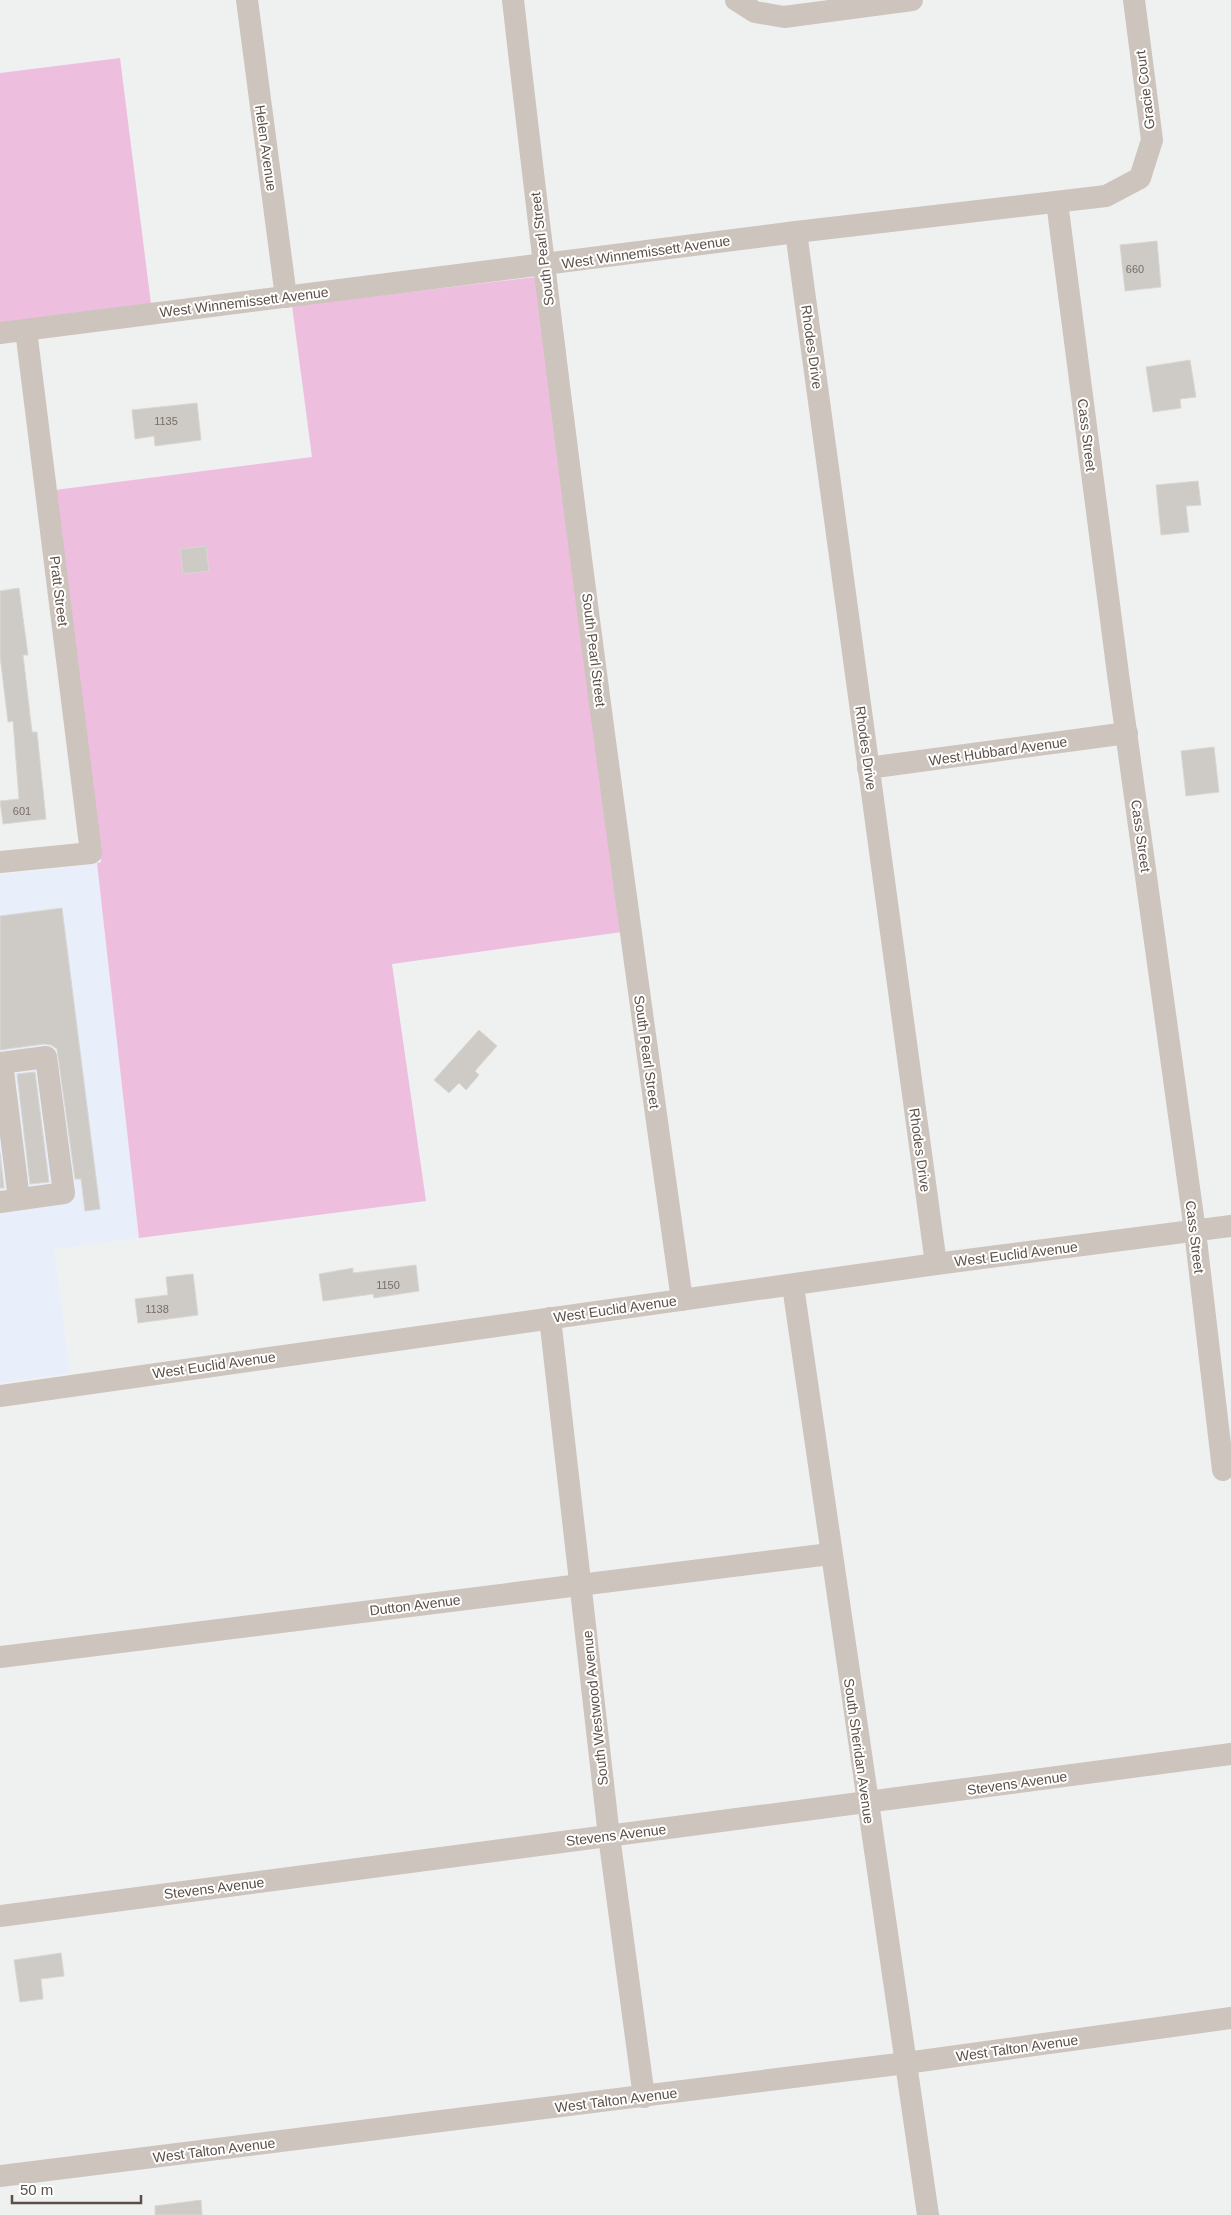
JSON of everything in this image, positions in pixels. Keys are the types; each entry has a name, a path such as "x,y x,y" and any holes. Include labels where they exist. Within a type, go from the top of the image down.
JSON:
{"street":[{"name":"Helen Avenue","path":"247,0 286,297"},
{"name":"South Pearl Street","path":"513,0 543,266 631,933 682,1300"},
{"path":"736,0 755,12 784,17 912,0"},
{"name":"Gracie Court","path":"1134,0 1152,140 1140,178"},
{"name":"West Winnemissett Avenue","path":"0,333 543,266 796,232 1106,196 1140,178"},
{"name":"Cass Street","path":"1057,202 1195,1231 1223,1470"},
{"name":"Rhodes Drive","path":"796,232 936,1264"},
{"name":"Pratt Street","path":"0,862 92,853 26,330"},
{"name":"West Hubbard Avenue","path":"868,768 1127,733"},
{"path":"46,1057 64,1193 9,1200 1,1063 46,1057"},
{"name":"West Euclid Avenue","path":"0,1396 550,1318 793,1286 936,1264 1231,1226"},
{"name":"South Sheridan Avenue","path":"793,1286 830,1554 928,2215"},
{"name":"South Westwood Avenue","path":"550,1318 609,1836 644,2097"},
{"name":"Dutton Avenue","path":"0,1657 830,1554"},
{"name":"Stevens Avenue","path":"0,1916 1231,1754"},
{"name":"West Talton Avenue","path":"0,2176 644,2097 1231,2018"}],"shaded area":[{"path":"120,58 151,304 0,323 0,73"},
{"path":"536,277 622,932 392,964 426,1201 139,1238 97,863 101,862 55,490 312,457 292,306"},
{"path":"97,864 139,1238 54,1249 70,1373 0,1383 0,875"}],"building":[{"path":"1157,241 1161,287 1125,291 1120,245"},
{"path":"1190,360 1196,397 1180,399 1181,408 1153,412 1146,367"},
{"path":"197,403 201,440 155,446 154,436 135,439 132,410"},
{"path":"1198,481 1201,505 1186,506 1189,532 1161,535 1156,485"},
{"path":"206,546 209,571 183,574 180,549"},
{"path":"19,588 28,655 23,655 32,732 37,732 46,819 3,824 0,801 19,799 13,721 8,722 0,656 0,591"},
{"path":"1214,747 1219,792 1186,796 1181,751"},
{"path":"62,908 100,1209 85,1211 81,1179 75,1179 57,1049 51,1045 44,1044 0,1050 0,916"},
{"path":"479,1030 497,1046 475,1071 479,1075 466,1090 459,1083 449,1093 434,1080"},
{"path":"35,1072 49,1182 30,1184 17,1074"},
{"path":"0,1153 4,1188 0,1188"},
{"path":"416,1265 419,1291 374,1298 373,1294 323,1301 319,1274 353,1268 353,1273"},
{"path":"193,1274 198,1315 138,1323 135,1299 168,1295 166,1277"},
{"path":"61,1953 64,1976 41,1979 43,1999 20,2002 14,1960"},
{"path":"201,2200 202,2215 155,2215 155,2206"}]}
